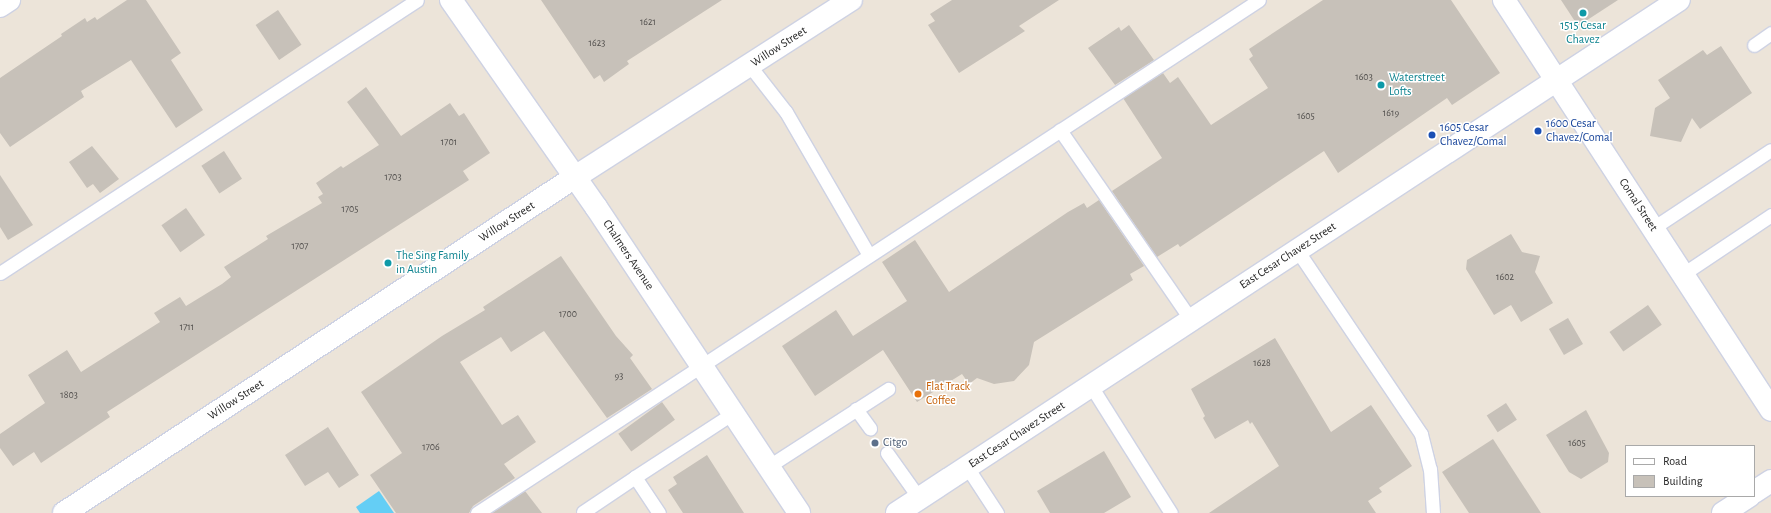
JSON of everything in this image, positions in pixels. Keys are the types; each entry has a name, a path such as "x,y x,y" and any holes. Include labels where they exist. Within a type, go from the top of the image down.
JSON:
{"street":[{"path":"0,6 10,0"},
{"name":"Chalmers Avenue","path":"452,0 575,177 703,366 799,513"},
{"name":"Willow Street","path":"64,513 575,177 851,0"},
{"name":"Comal Street","path":"1504,0 1771,410"},
{"name":"East Cesar Chavez Street","path":"897,513 1679,0"},
{"path":"1755,491 1771,481"},
{"path":"1723,513 1747,497"}],"lane":[{"path":"0,273 417,0"},
{"path":"477,513 1259,0"},
{"path":"1754,45 1771,33"},
{"path":"750,66 786,112 870,255"},
{"path":"1060,130 1191,320"},
{"path":"1652,228 1771,150"},
{"path":"1683,274 1771,215"},
{"path":"1298,250 1421,434 1430,469 1433,513"},
{"path":"1091,386 1171,513"},
{"path":"768,466 888,389"},
{"path":"856,409 870,428"},
{"path":"582,512 734,413"},
{"path":"887,453 919,498"},
{"path":"967,468 998,513"},
{"path":"635,477 659,513"}],"water":[{"path":"379,491 394,513 360,513 356,507"}],"building":[{"path":"127,0 146,0 181,53 171,60 203,110 176,128 131,60 81,91 84,97 10,147 0,133 0,78 62,36 61,34 85,18 87,22 95,17 97,20"},
{"path":"541,0 722,0 627,61 629,64 604,82 600,75 594,79"},
{"path":"952,0 1059,0 1019,26 1025,31 959,73 928,25 935,21 930,14"},
{"path":"1323,0 1451,0 1500,73 1452,105 1447,98 1338,173 1324,151 1180,247 1178,244 1157,257 1112,191 1162,158 1123,98 1163,73 1170,83 1178,77 1211,125 1268,88 1249,59 1253,56 1249,49"},
{"name":"1515 Cesar Chavez","path":"1561,0 1618,0 1578,26"},
{"path":"278,10 301,45 279,60 256,25"},
{"path":"1129,25 1154,60 1115,85 1088,48 1119,27 1121,31"},
{"path":"1721,46 1752,93 1700,129 1692,118 1681,142 1650,136 1655,108 1670,98 1658,80 1703,50 1707,55"},
{"path":"366,87 401,136 450,103 459,116 464,113 490,153 463,171 469,180 107,412 110,417 41,463 34,452 13,466 0,448 0,434 45,403 28,375 67,350 81,372 160,322 154,313 180,297 186,306 222,284 231,277 224,267 268,239 266,236 322,203 318,197 323,194 316,183 341,166 343,168 379,145 347,102"},
{"path":"92,146 119,179 100,193 93,184 87,188 69,162"},
{"path":"224,151 242,179 219,193 201,166"},
{"path":"0,175 33,225 8,240 0,227"},
{"path":"1099,200 1144,266 1130,274 1133,280 1034,342 1029,365 1014,381 994,384 977,378 969,384 962,374 917,402 883,350 815,396 782,346 836,310 853,336 907,301 882,262 915,240 949,292 1068,212 1084,203 1087,208"},
{"path":"186,208 205,235 180,252 161,225"},
{"path":"1511,234 1522,252 1540,256 1535,272 1553,303 1521,322 1511,305 1494,315 1466,269 1467,260"},
{"path":"561,256 616,336 633,355 630,358 652,389 607,418 544,331 511,352 501,337 460,362 502,425 518,415 536,442 504,464 515,478 473,506 469,513 396,513 370,475 402,453 361,392 442,336 485,310 483,307"},
{"path":"1648,305 1662,325 1623,352 1609,332"},
{"path":"1568,318 1583,344 1564,355 1549,329"},
{"path":"1275,338 1331,432 1371,405 1412,466 1379,488 1382,492 1368,501 1376,513 1209,513 1279,466 1252,422 1250,424 1248,420 1215,439 1203,418 1205,416 1191,389"},
{"path":"662,402 675,420 631,452 618,434"},
{"path":"1506,403 1517,420 1498,432 1487,416"},
{"path":"1586,410 1609,453 1608,462 1581,479 1569,472 1546,435"},
{"path":"328,427 359,475 339,488 328,472 305,486 285,455"},
{"path":"1493,439 1541,513 1469,513 1442,472"},
{"path":"1104,451 1131,497 1104,513 1050,513 1037,491"},
{"path":"707,455 744,513 683,513 668,490 677,484 673,477"},
{"path":"525,491 542,513 492,513"}],"place":[{"name":"1515 Cesar Chavez","path":"1583,13"},
{"name":"Waterstreet Lofts","path":"1381,85"},
{"name":"1600 Cesar Chavez/Comal","path":"1538,131"},
{"name":"1605 Cesar Chavez/Comal","path":"1432,135"},
{"name":"The Sing Family in Austin","path":"388,263"},
{"name":"Flat Track Coffee","path":"918,394"},
{"name":"Citgo","path":"875,443"}]}
